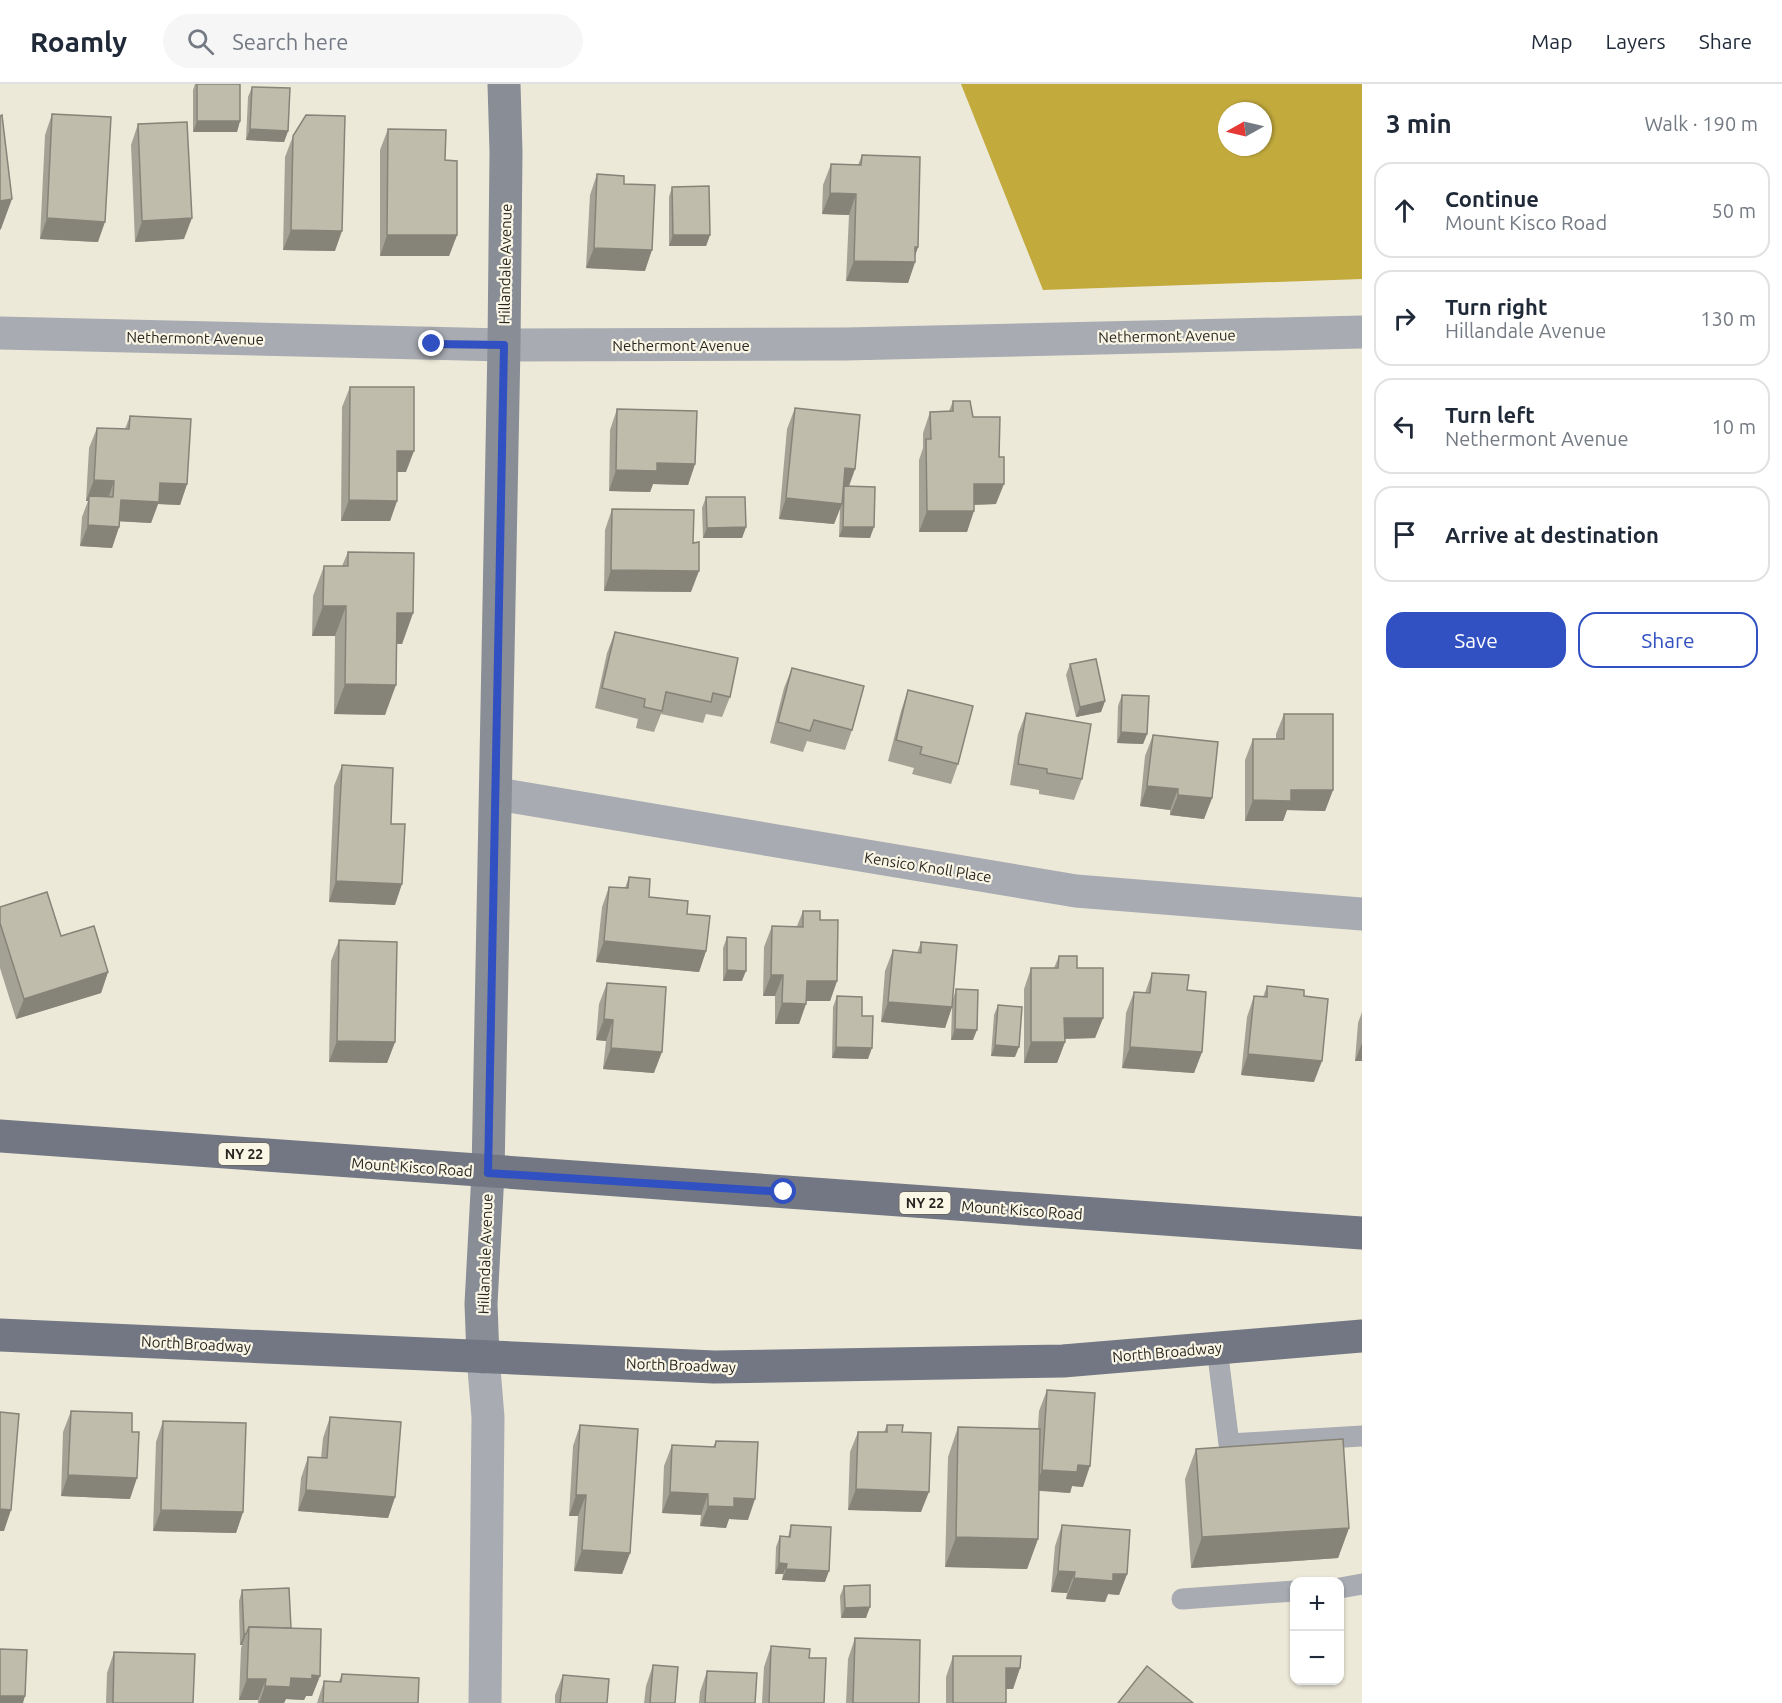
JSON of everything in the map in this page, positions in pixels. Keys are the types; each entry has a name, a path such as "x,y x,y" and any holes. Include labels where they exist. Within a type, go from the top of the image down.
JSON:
{"main road":[{"name":"Mount Kisco Road","path":"0,1136 488,1173 1362,1233"},
{"name":"North Broadway","path":"0,1335 714,1367 879,1366 1063,1361 1362,1336"}],"street":[{"name":"Hillandale Avenue","path":"485,1703 488,1417 481,1304 488,1173 497,794 506,152 504,84"},
{"name":"Nethermont Avenue","path":"0,333 504,345 846,344 1362,332"},
{"name":"Kensico Knoll Place","path":"497,794 1076,891 1362,914"}],"lane":[{"path":"1217,1348 1229,1444 1362,1436"},
{"path":"1344,1587 1362,1584"},
{"path":"1182,1599 1290,1592"}],"shaded area":[{"path":"961,84 1362,84 1362,279 1043,290"}],"building":[{"path":"197,84 240,84 240,121 197,121"},
{"path":"252,87 290,88 288,131 250,129"},
{"path":"52,114 111,117 105,222 47,218"},
{"path":"2,115 12,199 0,201 0,116"},
{"path":"306,115 345,116 342,231 291,230 293,136"},
{"path":"187,122 192,218 142,221 138,124"},
{"path":"388,129 446,130 445,160 457,161 457,235 387,235"},
{"path":"862,155 920,157 918,247 915,247 915,262 854,261 856,194 830,193 831,164 861,165"},
{"path":"597,174 624,176 624,184 655,185 652,250 594,248"},
{"path":"709,186 710,235 673,235 672,187"},
{"path":"350,387 414,387 414,451 397,451 397,501 349,500"},
{"path":"953,401 970,401 973,417 1000,417 999,457 1004,457 1004,484 974,484 974,511 927,511 926,439 931,439 930,412 953,411"},
{"path":"795,408 860,415 855,469 845,468 842,504 786,498"},
{"path":"617,409 697,411 695,464 657,463 657,471 616,470"},
{"path":"130,416 191,419 187,484 160,483 159,502 121,500 119,527 88,525 89,496 113,497 114,481 94,480 97,428 129,429"},
{"path":"844,486 875,487 874,527 843,527"},
{"path":"706,497 745,497 746,527 707,528"},
{"path":"612,509 694,510 693,543 699,542 699,571 611,570"},
{"path":"348,552 414,553 413,613 397,613 396,685 345,684 346,606 323,606 324,566 348,566"},
{"path":"615,632 738,658 730,697 713,693 711,702 666,692 662,711 644,707 645,699 602,688"},
{"path":"1096,659 1105,701 1080,707 1070,664"},
{"path":"792,668 864,686 852,730 814,720 810,731 778,722"},
{"path":"908,690 973,706 958,764 920,754 922,747 896,740"},
{"path":"1122,695 1149,696 1147,734 1121,732"},
{"path":"1026,713 1091,724 1082,779 1047,773 1047,769 1018,764"},
{"path":"1284,714 1333,714 1333,790 1291,790 1291,801 1253,800 1253,739 1284,739"},
{"path":"1153,735 1218,742 1212,798 1178,795 1178,789 1147,786"},
{"path":"342,765 393,768 391,824 405,824 402,884 336,881"},
{"path":"629,877 650,879 649,897 688,901 687,914 710,916 706,951 604,941 609,887 628,888"},
{"path":"47,892 61,936 94,926 108,972 24,999 0,923 0,907"},
{"path":"803,911 820,911 820,920 838,920 837,981 807,981 806,1004 782,1003 783,975 771,975 772,926 803,927"},
{"path":"727,937 746,938 746,971 727,970"},
{"path":"339,940 397,942 395,1042 337,1041"},
{"path":"921,942 957,945 952,1007 888,1002 893,950 921,953"},
{"path":"1059,956 1077,956 1077,968 1103,968 1103,1018 1064,1018 1065,1042 1031,1042 1031,968 1058,968"},
{"path":"1152,973 1189,975 1187,990 1206,992 1202,1052 1130,1047 1134,992 1150,993"},
{"path":"607,983 666,987 662,1052 611,1048 613,1020 604,1019"},
{"path":"1267,986 1304,990 1304,996 1328,999 1322,1061 1248,1054 1254,996 1267,997"},
{"path":"956,989 978,990 977,1030 955,1029"},
{"path":"837,996 862,997 862,1016 873,1016 872,1048 836,1047"},
{"path":"998,1005 1022,1007 1019,1047 995,1045"},
{"path":"1047,1390 1095,1393 1090,1466 1078,1465 1077,1472 1042,1470"},
{"path":"71,1411 132,1413 132,1432 139,1432 137,1478 68,1475"},
{"path":"0,1412 19,1414 11,1510 0,1509"},
{"path":"330,1417 401,1422 395,1497 306,1490 308,1457 327,1458"},
{"path":"163,1421 246,1423 243,1512 161,1510"},
{"path":"580,1425 638,1429 630,1553 582,1550 586,1495 576,1495"},
{"path":"887,1425 903,1425 902,1432 931,1433 929,1492 856,1489 858,1432 887,1432"},
{"path":"958,1427 1040,1429 1038,1539 956,1537"},
{"path":"1343,1439 1349,1528 1202,1537 1196,1449"},
{"path":"716,1441 758,1442 755,1499 734,1498 734,1507 708,1506 708,1494 670,1492 672,1445 715,1447"},
{"path":"791,1525 831,1527 829,1571 786,1569 787,1564 779,1563 780,1536 790,1537"},
{"path":"1062,1525 1130,1530 1127,1574 1113,1574 1113,1581 1074,1578 1075,1572 1058,1571"},
{"path":"870,1585 870,1607 845,1608 844,1586"},
{"path":"289,1588 291,1628 249,1627 244,1634 242,1590"},
{"path":"249,1627 321,1629 320,1676 312,1675 312,1679 291,1678 290,1687 265,1686 266,1679 247,1679"},
{"path":"855,1638 920,1640 919,1703 853,1703"},
{"path":"771,1646 810,1649 809,1658 826,1658 824,1703 769,1703"},
{"path":"0,1649 27,1650 25,1696 0,1696"},
{"path":"114,1652 195,1654 193,1703 113,1703"},
{"path":"953,1656 1021,1656 1020,1668 1006,1668 1006,1703 953,1703"},
{"path":"653,1665 678,1667 675,1703 650,1703"},
{"path":"1147,1666 1193,1703 1118,1703"},
{"path":"707,1671 757,1673 755,1703 705,1703"},
{"path":"342,1674 419,1678 418,1703 323,1703 324,1681 341,1682"},
{"path":"563,1675 609,1679 607,1703 560,1703"}],"route":[{"path":"432,344 504,345 488,1173 784,1192"}]}
